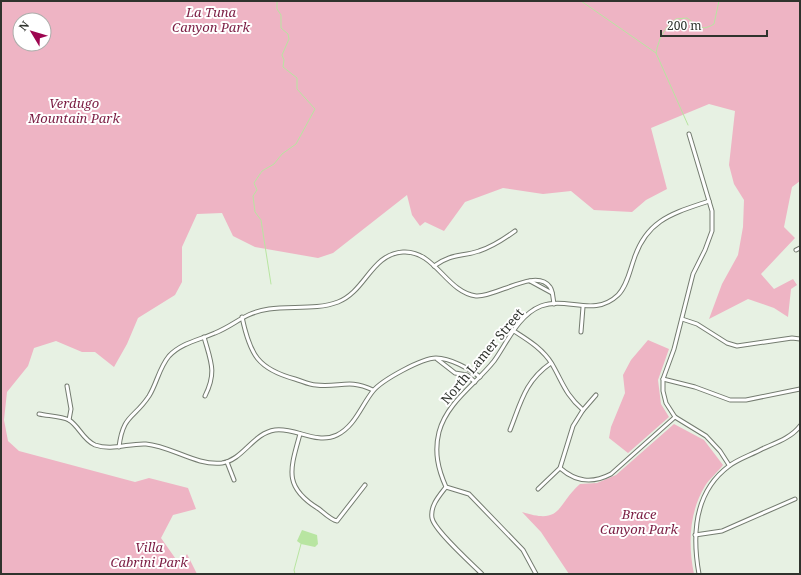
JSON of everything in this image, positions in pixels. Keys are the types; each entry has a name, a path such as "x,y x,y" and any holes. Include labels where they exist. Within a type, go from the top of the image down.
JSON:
{"street":[{"path":"690,134 709,200 713,222 712,231 705,250 693,274 682,319 664,379 663,391 666,403 675,417 706,436 720,451 730,465"},
{"name":"North Lamer Street","path":"446,487 438,468 437,441 439,432 453,405 480,377 527,315 535,309 554,304 562,303 583,307 607,302 619,294 625,285 640,244 655,225 666,216 709,200"},
{"path":"434,266 445,258 478,251 496,244 515,231"},
{"path":"796,250 800,248"},
{"path":"119,447 125,424 146,401 164,362 177,349 215,333 252,312 270,309 320,307 339,302 354,292 377,263 389,254 404,252 420,254 457,288 469,295 481,296 492,294 513,285 530,281 545,282 551,288 554,304"},
{"path":"530,281 552,293"},
{"path":"581,332 583,307"},
{"path":"242,317 254,354 263,366 276,374 316,385 347,383 361,384 373,390"},
{"path":"682,319 697,324 727,342 737,346 792,338 800,339"},
{"path":"514,331 534,344 551,363 566,393 583,410"},
{"path":"204,337 212,364 213,375 205,396"},
{"path":"436,358 455,373 467,375 475,382"},
{"path":"39,414 69,420 92,444 106,447 119,447 146,444 215,464 227,462 264,433 276,430 321,438 336,435 348,427 357,416 373,390 383,382 427,359 436,358 448,361 480,377"},
{"path":"510,430 532,380 538,372 551,363"},
{"path":"664,379 695,387 730,400 746,400 800,389"},
{"path":"67,386 71,409 69,420"},
{"path":"538,489 560,468 574,426 583,410 596,395"},
{"path":"560,468 569,476 578,479 589,481 600,480 611,474 675,417"},
{"path":"699,574 695,534 696,520 704,496 718,475 730,465 798,431 800,426"},
{"path":"300,434 291,470 295,488 310,504 334,520 338,520 365,485"},
{"path":"227,462 234,480"},
{"path":"482,574 434,523 432,518 432,510 446,487 469,494 523,550 536,574"},
{"path":"695,534 722,531 795,499"}],"green space":[{"path":"1,1 800,1 800,181 792,187 784,227 795,238 761,274 774,289 793,279 797,285 791,289 788,317 774,308 748,299 709,319 722,284 738,255 743,227 744,200 734,184 729,165 735,111 709,104 651,128 667,189 646,200 632,212 594,210 571,191 543,194 503,188 465,202 444,231 425,222 420,226 412,215 407,195 333,253 318,258 255,247 233,236 222,213 197,214 182,247 182,282 175,295 138,318 127,344 114,367 95,352 82,352 56,341 34,348 28,366 7,392 4,420 8,441 19,451 135,482 149,478 188,488 196,509 173,515 161,538 180,565 187,554 197,574 1,574"},
{"path":"648,340 669,349 658,380 661,404 669,417 628,453 609,438 611,427 625,393 623,375 631,360"},
{"name":"Brace Canyon Park","path":"674,424 704,440 723,465 705,486 693,518 691,529 691,552 694,574 569,574 541,532 522,512 545,516 552,514 562,506 580,484 597,483 616,475"}],"shaded area":[{"path":"302,530 317,535 318,544 315,547 301,544 297,541"}],"waterway":[{"path":"271,284 261,220 255,212 253,196 257,190 254,183 262,171 274,164 282,154 296,144 315,109 297,89 297,78 283,67 284,60 282,55 289,39 288,34 281,28 281,15 277,9 277,1"},
{"path":"581,1 656,53"},
{"path":"688,125 656,53 657,48 660,38 665,30 676,19 687,18 697,26 703,28 714,24 719,1"},
{"path":"295,574 294,570 301,544"}],"park label":[{"name":"La Tuna Canyon Park","path":"211,20"},
{"name":"Verdugo Mountain Park","path":"74,110"},
{"name":"Villa Cabrini Park","path":"149,554"}]}
